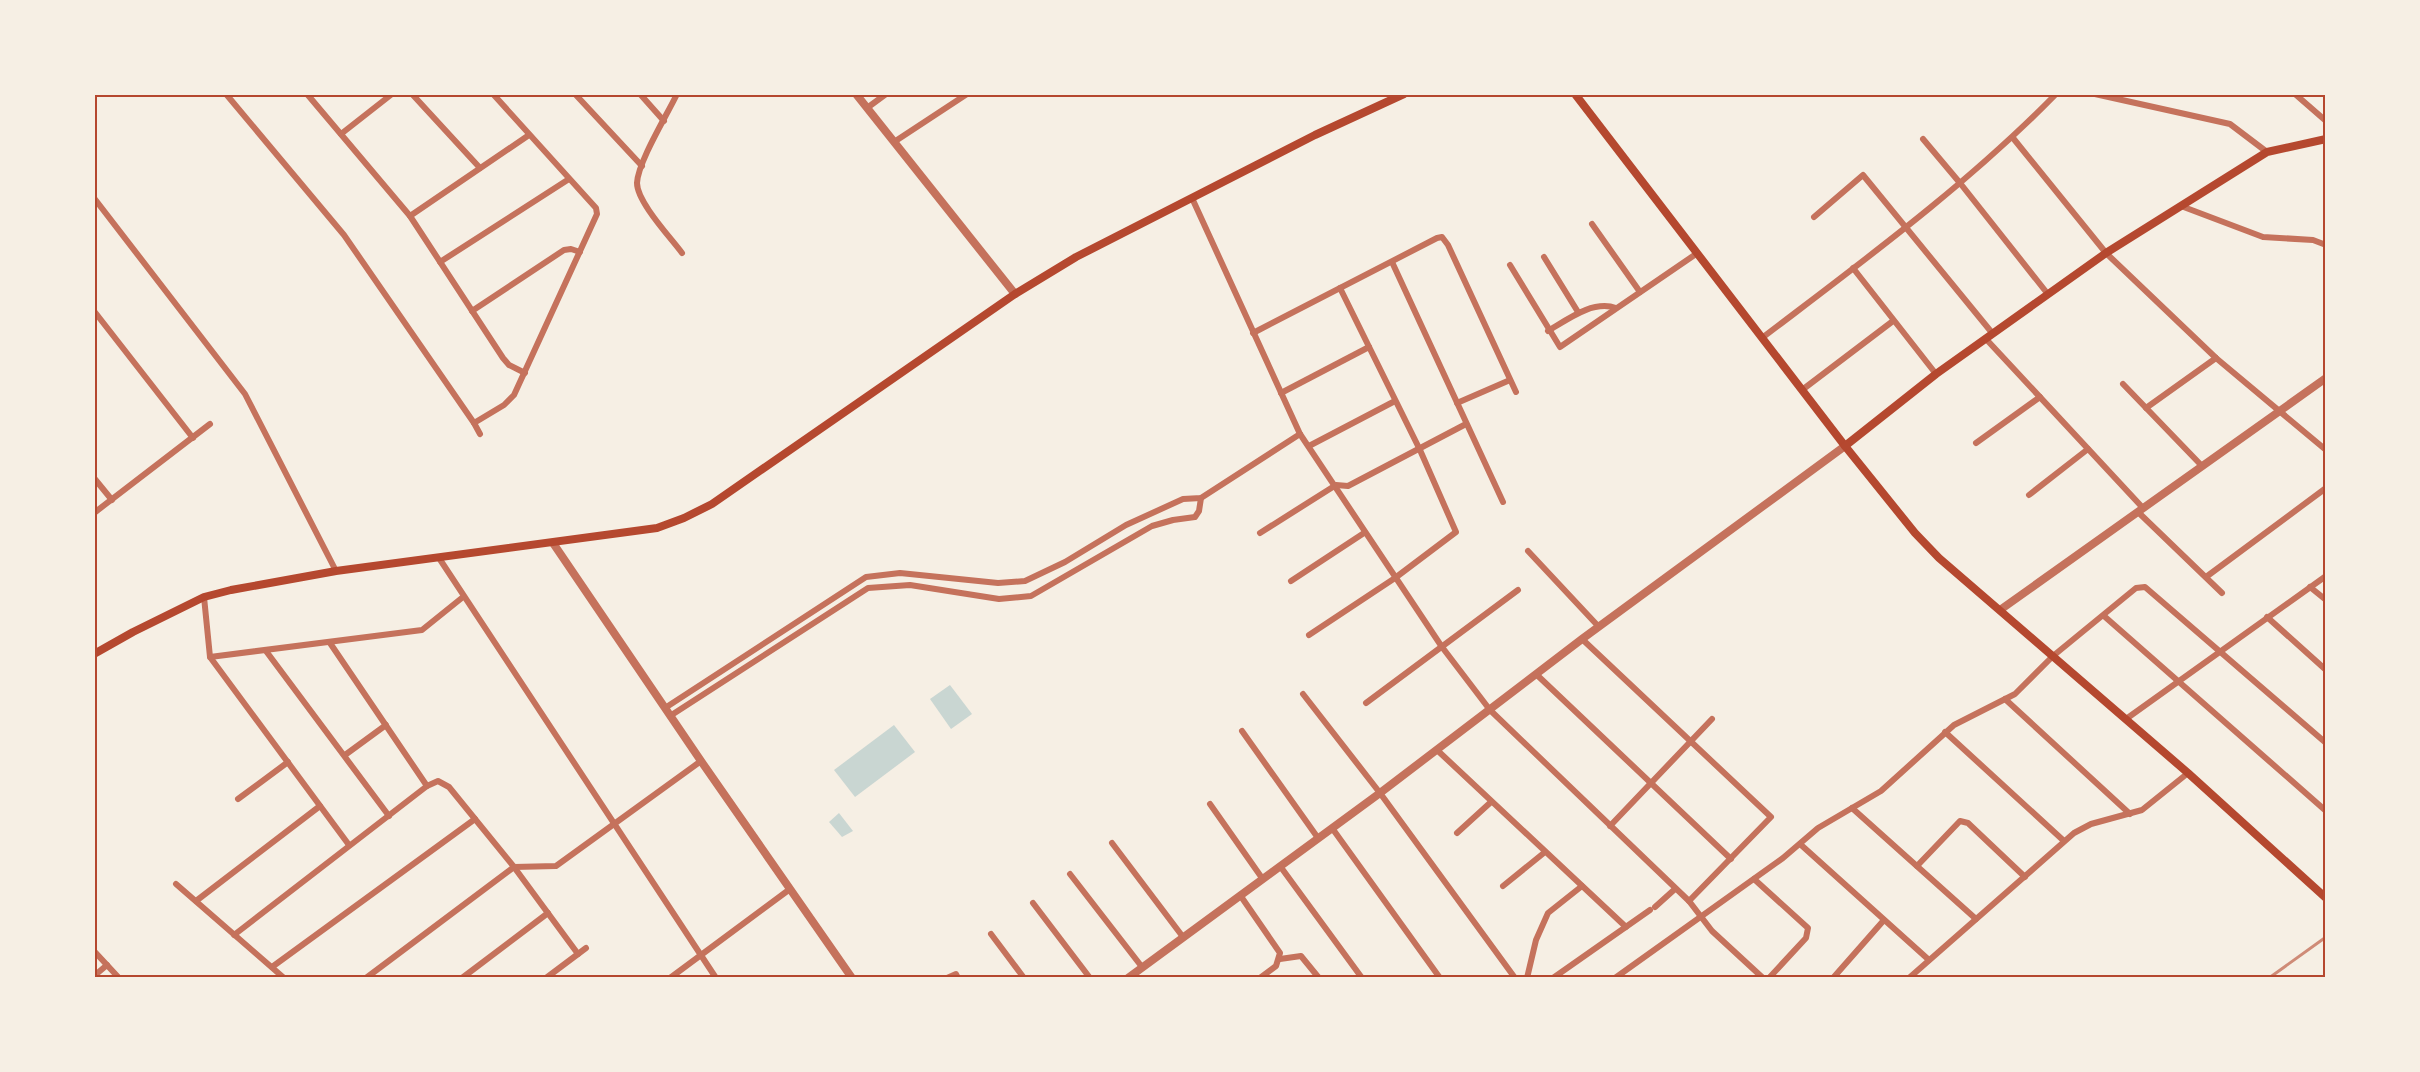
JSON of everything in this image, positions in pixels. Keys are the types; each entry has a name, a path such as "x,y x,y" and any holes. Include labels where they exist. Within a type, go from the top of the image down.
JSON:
{"main road":[{"path":"94,654 204,597 231,590 336,572 657,528 684,518 712,504 1015,294 1076,256 1315,135 1404,94"},
{"path":"1575,94 1696,254 1915,533 1939,558 2188,773 2325,898"},
{"path":"1845,446 1936,375 2047,293 2106,253 2267,152 2325,140"}],"street":[{"path":"225,94 344,235 480,434"},
{"path":"307,94 410,216 503,358 509,365 525,373"},
{"path":"340,134 393,94"},
{"path":"412,94 480,168"},
{"path":"474,423 504,405 514,395 597,214 596,208 493,94"},
{"path":"574,94 642,166"},
{"path":"640,94 664,121"},
{"path":"677,94 642,166 638,183 639,192 653,217 682,253"},
{"path":"856,94 1015,294"},
{"path":"867,108 886,94"},
{"path":"894,142 967,94"},
{"path":"1762,338 1960,183 2013,138 2056,94"},
{"path":"2095,94 2230,124 2267,152"},
{"path":"2295,94 2325,121"},
{"path":"410,216 529,135"},
{"path":"2013,138 2106,253 2216,358 2325,450"},
{"path":"1923,139 2047,293"},
{"path":"1815,217 1863,175 2040,397 2140,510 2222,593"},
{"path":"440,262 569,179"},
{"path":"94,198 245,394 336,572"},
{"path":"1192,198 1300,434 1442,647 1490,710 1689,901 1712,931 1763,978"},
{"path":"2181,206 2263,237 2313,240 2325,245"},
{"path":"1593,224 1640,292"},
{"path":"1253,333 1442,237 1448,245 1516,392"},
{"path":"472,311 564,250 571,249 580,252"},
{"path":"1510,265 1548,331 1560,347 1696,254"},
{"path":"1544,257 1578,312"},
{"path":"1392,262 1503,502"},
{"path":"1853,268 1936,375"},
{"path":"1308,635 1395,579 1456,532 1340,288"},
{"path":"1548,331 1578,312 1606,305 1616,309"},
{"path":"94,311 193,438"},
{"path":"1802,390 1893,321"},
{"path":"1281,393 1369,347"},
{"path":"2146,408 2216,358"},
{"path":"2000,610 2325,378"},
{"path":"1457,403 1510,380"},
{"path":"2123,384 2202,466"},
{"path":"1976,443 2040,397"},
{"path":"1309,446 1395,401"},
{"path":"94,513 210,424"},
{"path":"1260,533 1336,485 1348,486 1466,424"},
{"path":"665,708 866,577 900,573 998,583 1025,581 1065,562 1126,525 1184,499 1202,498 1300,434"},
{"path":"1128,978 1845,446"},
{"path":"2030,495 2088,449"},
{"path":"94,478 112,500"},
{"path":"2206,577 2325,488"},
{"path":"670,716 868,588 910,585 999,599 1031,596 1152,526 1173,519 1195,517 1200,511 1202,498"},
{"path":"1291,581 1364,533"},
{"path":"553,543 852,978"},
{"path":"1528,551 1599,627"},
{"path":"438,558 716,978"},
{"path":"2126,719 2325,576"},
{"path":"1615,978 1754,879 1818,828 1889,785 1945,732 1962,720 2022,688 2053,656 2136,588 2145,587 2325,743"},
{"path":"2310,587 2325,600"},
{"path":"1366,703 1518,590"},
{"path":"204,597 210,657 349,845"},
{"path":"210,657 422,630 463,597"},
{"path":"2104,616 2325,811"},
{"path":"2267,617 2325,670"},
{"path":"1582,639 1771,817 1689,901"},
{"path":"330,643 427,786"},
{"path":"266,651 389,816"},
{"path":"1537,675 1731,859"},
{"path":"1303,694 1380,793 1515,978"},
{"path":"2005,699 2130,814"},
{"path":"1610,826 1713,719"},
{"path":"345,755 386,725"},
{"path":"1242,731 1318,838"},
{"path":"1945,732 2064,841"},
{"path":"1437,750 1626,927"},
{"path":"366,978 514,867 556,866 701,761"},
{"path":"238,800 288,762"},
{"path":"1909,978 2064,841 2081,829 2147,807 2188,773"},
{"path":"234,935 427,786 438,781 450,787 514,867 578,954"},
{"path":"1457,833 1491,802"},
{"path":"1210,804 1262,879"},
{"path":"196,901 320,806"},
{"path":"1852,808 1976,919"},
{"path":"272,967 475,819"},
{"path":"1917,866 1960,821 1968,823 2025,876"},
{"path":"1332,828 1440,978"},
{"path":"1112,843 1183,937"},
{"path":"1800,844 1929,960"},
{"path":"1503,886 1545,852"},
{"path":"1280,866 1362,978"},
{"path":"1070,873 1142,967"},
{"path":"1754,879 1808,928 1806,938 1769,978"},
{"path":"176,884 284,978"},
{"path":"1531,978 1536,940 1548,913 1582,886"},
{"path":"670,978 790,889"},
{"path":"1553,978 1653,909 1675,889"},
{"path":"1240,895 1279,950 1280,959 1276,966 1260,978"},
{"path":"1033,903 1090,978"},
{"path":"462,978 548,913"},
{"path":"1833,978 1884,920"},
{"path":"991,934 1024,978"},
{"path":"546,978 586,948"},
{"path":"94,951 119,978"},
{"path":"1280,959 1301,956 1319,978"},
{"path":"94,976 107,965"},
{"path":"947,978 956,974 958,978"}],"shaded area":[{"path":"950,685 972,714 951,729 930,699"},
{"path":"894,725 915,752 855,797 834,770"},
{"path":"839,813 853,831 842,837 829,822"}],"railway":[{"path":"2269,978 2326,937"}]}
